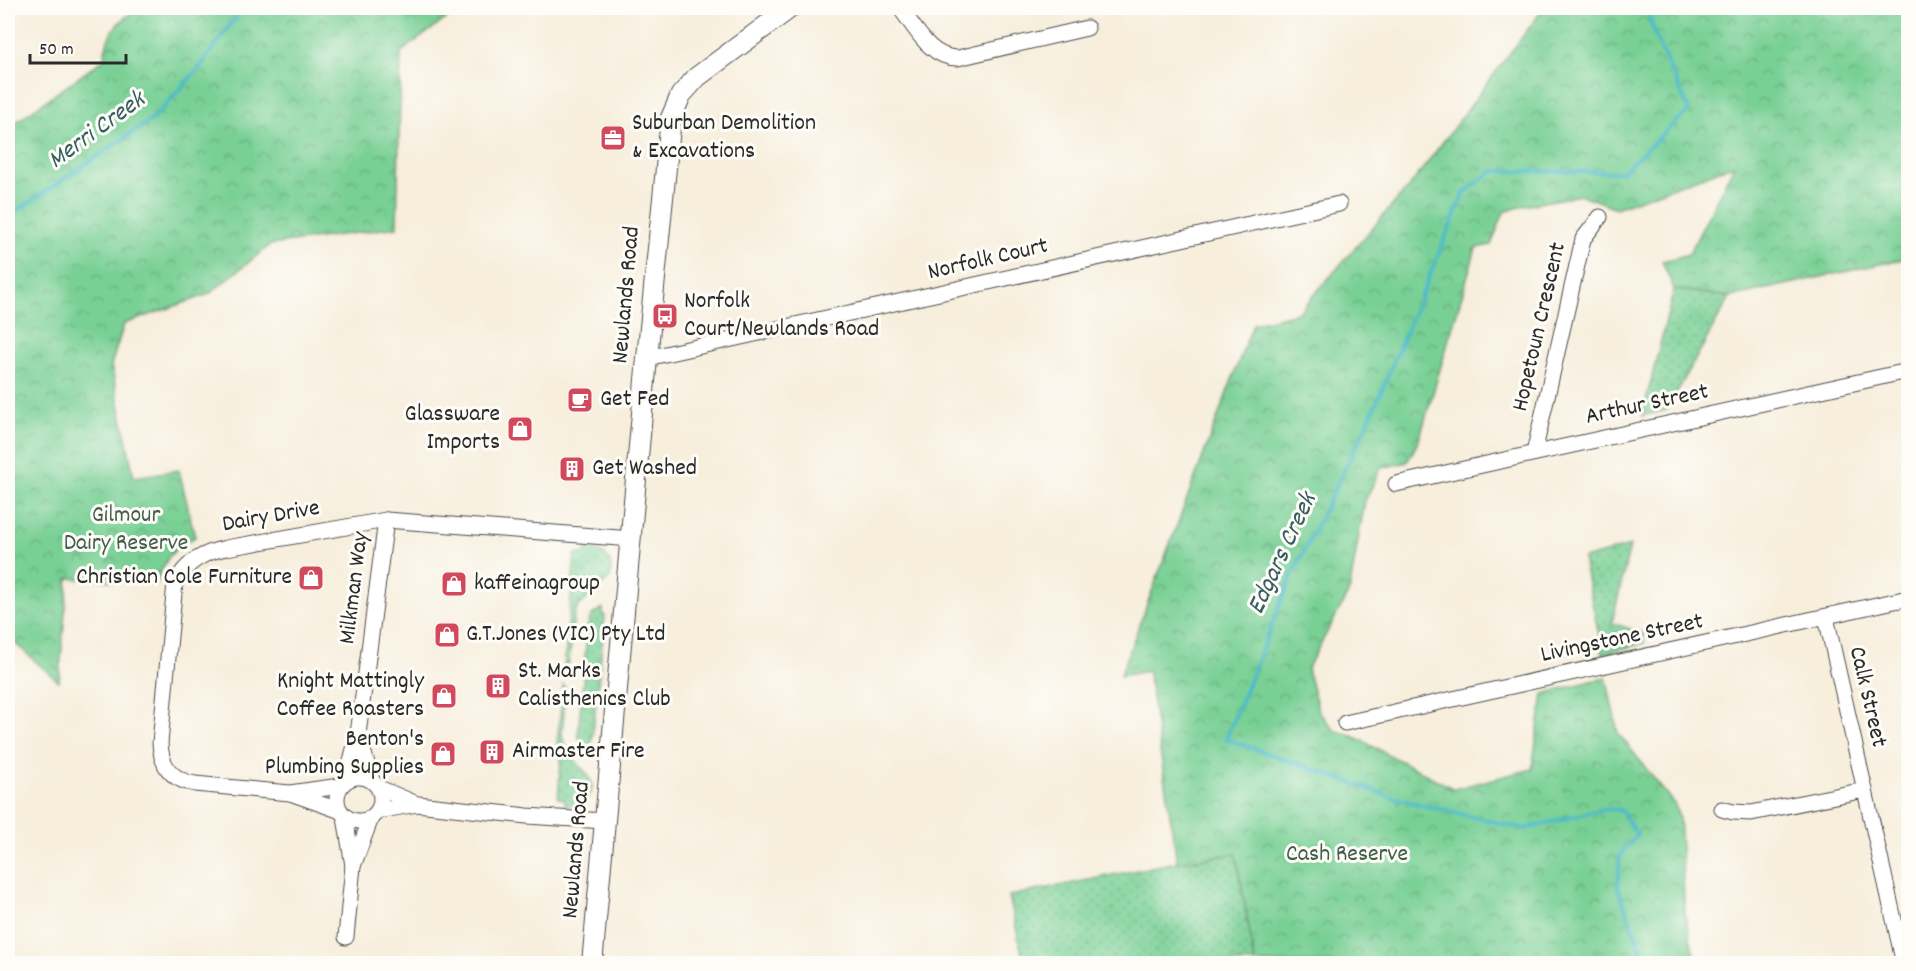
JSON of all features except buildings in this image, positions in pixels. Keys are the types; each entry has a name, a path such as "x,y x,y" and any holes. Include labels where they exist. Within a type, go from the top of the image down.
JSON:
{"street":[{"name":"Newlands Road","path":"592,963 671,118 681,95 697,77 790,8"},
{"path":"900,8 929,46 942,57 950,58 1087,28"},
{"name":"Norfolk Court","path":"647,358 1339,204"},
{"name":"Hopetoun Crescent","path":"1534,453 1583,239 1600,217"},
{"name":"Arthur Street","path":"1396,483 1908,370"},
{"name":"Dairy Drive","path":"342,813 290,793 181,781 166,768 160,754 160,743 175,583 188,565 209,552 386,520 632,539"},
{"name":"Milkman Way","path":"343,783 358,734 386,520"},
{"name":"Livingstone Street","path":"1345,723 1908,598"},
{"name":"Calk Street","path":"1826,617 1904,963"},
{"name":"Milkman Way","path":"358,734 376,784"},
{"path":"346,937 353,866 342,813 336,798 343,783 359,776 417,804 526,816 605,821"},
{"name":"Dairy Drive","path":"290,793 343,783"},
{"path":"353,866 382,800 376,784"},
{"path":"1722,809 1751,813 1864,790"},
{"path":"342,813 358,822 417,804"}],"green space":[{"name":"Gilmour Dairy Reserve","path":"139,8 461,8 401,52 397,227 270,245 209,294 124,324 111,365 134,477 179,470 195,537 174,550 156,584 68,578 59,682 8,637 8,128 104,59 105,49 114,29 124,18"},
{"name":"Cash Reserve","path":"1544,8 1908,8 1908,258 1730,297 1674,289 1662,261 1689,254 1734,165 1616,208 1581,195 1504,212 1491,245 1476,248 1419,440 1407,462 1381,468 1365,501 1349,592 1307,669 1319,712 1334,730 1351,735 1454,789 1532,769 1543,694 1606,677 1618,733 1675,805 1679,817 1685,914 1696,963 1255,963 1236,854 1177,862 1148,671 1120,676 1253,324 1299,312 1412,183"},
{"path":"1674,289 1730,297 1667,410 1642,416"},
{"path":"1630,546 1612,623 1643,633 1644,643 1603,654 1583,559"},
{"path":"586,548 606,556 611,565 611,577 578,607 574,615 569,663 564,668 575,554 585,554"},
{"path":"603,608 605,616 591,750 582,743 578,735 588,624 592,615"},
{"path":"563,685 566,690 563,738 570,752 590,778 592,787 585,800 570,805 565,805 565,799 558,798 562,748 557,744"},
{"path":"1236,854 1255,963 1024,963 1009,896 1177,862"}],"waterway":[{"name":"Merri Creek","path":"8,217 154,118 198,69 243,8"},
{"name":"Edgars Creek","path":"1646,8 1657,40 1689,110 1622,172 1493,171 1464,193 1370,418 1292,575 1226,739 1398,799 1524,829 1603,809 1621,810 1637,835 1620,854 1618,888 1646,964"}],"place":[{"name":"Suburban Demolition & Excavations","path":"613,138"},
{"name":"Norfolk Court/Newlands Road","path":"665,316"},
{"name":"Get Fed","path":"580,400"},
{"name":"Glassware Imports","path":"520,429"},
{"name":"Get Washed","path":"572,469"},
{"name":"Christian Cole Furniture","path":"311,578"},
{"name":"kaffeinagroup","path":"454,584"},
{"name":"G.T.Jones (VIC) Pty Ltd","path":"447,635"},
{"name":"St. Marks Calisthenics Club","path":"498,686"},
{"name":"Knight Mattingly Coffee Roasters","path":"444,696"},
{"name":"Airmaster Fire","path":"492,752"},
{"name":"Benton's Plumbing Supplies","path":"443,754"}]}
